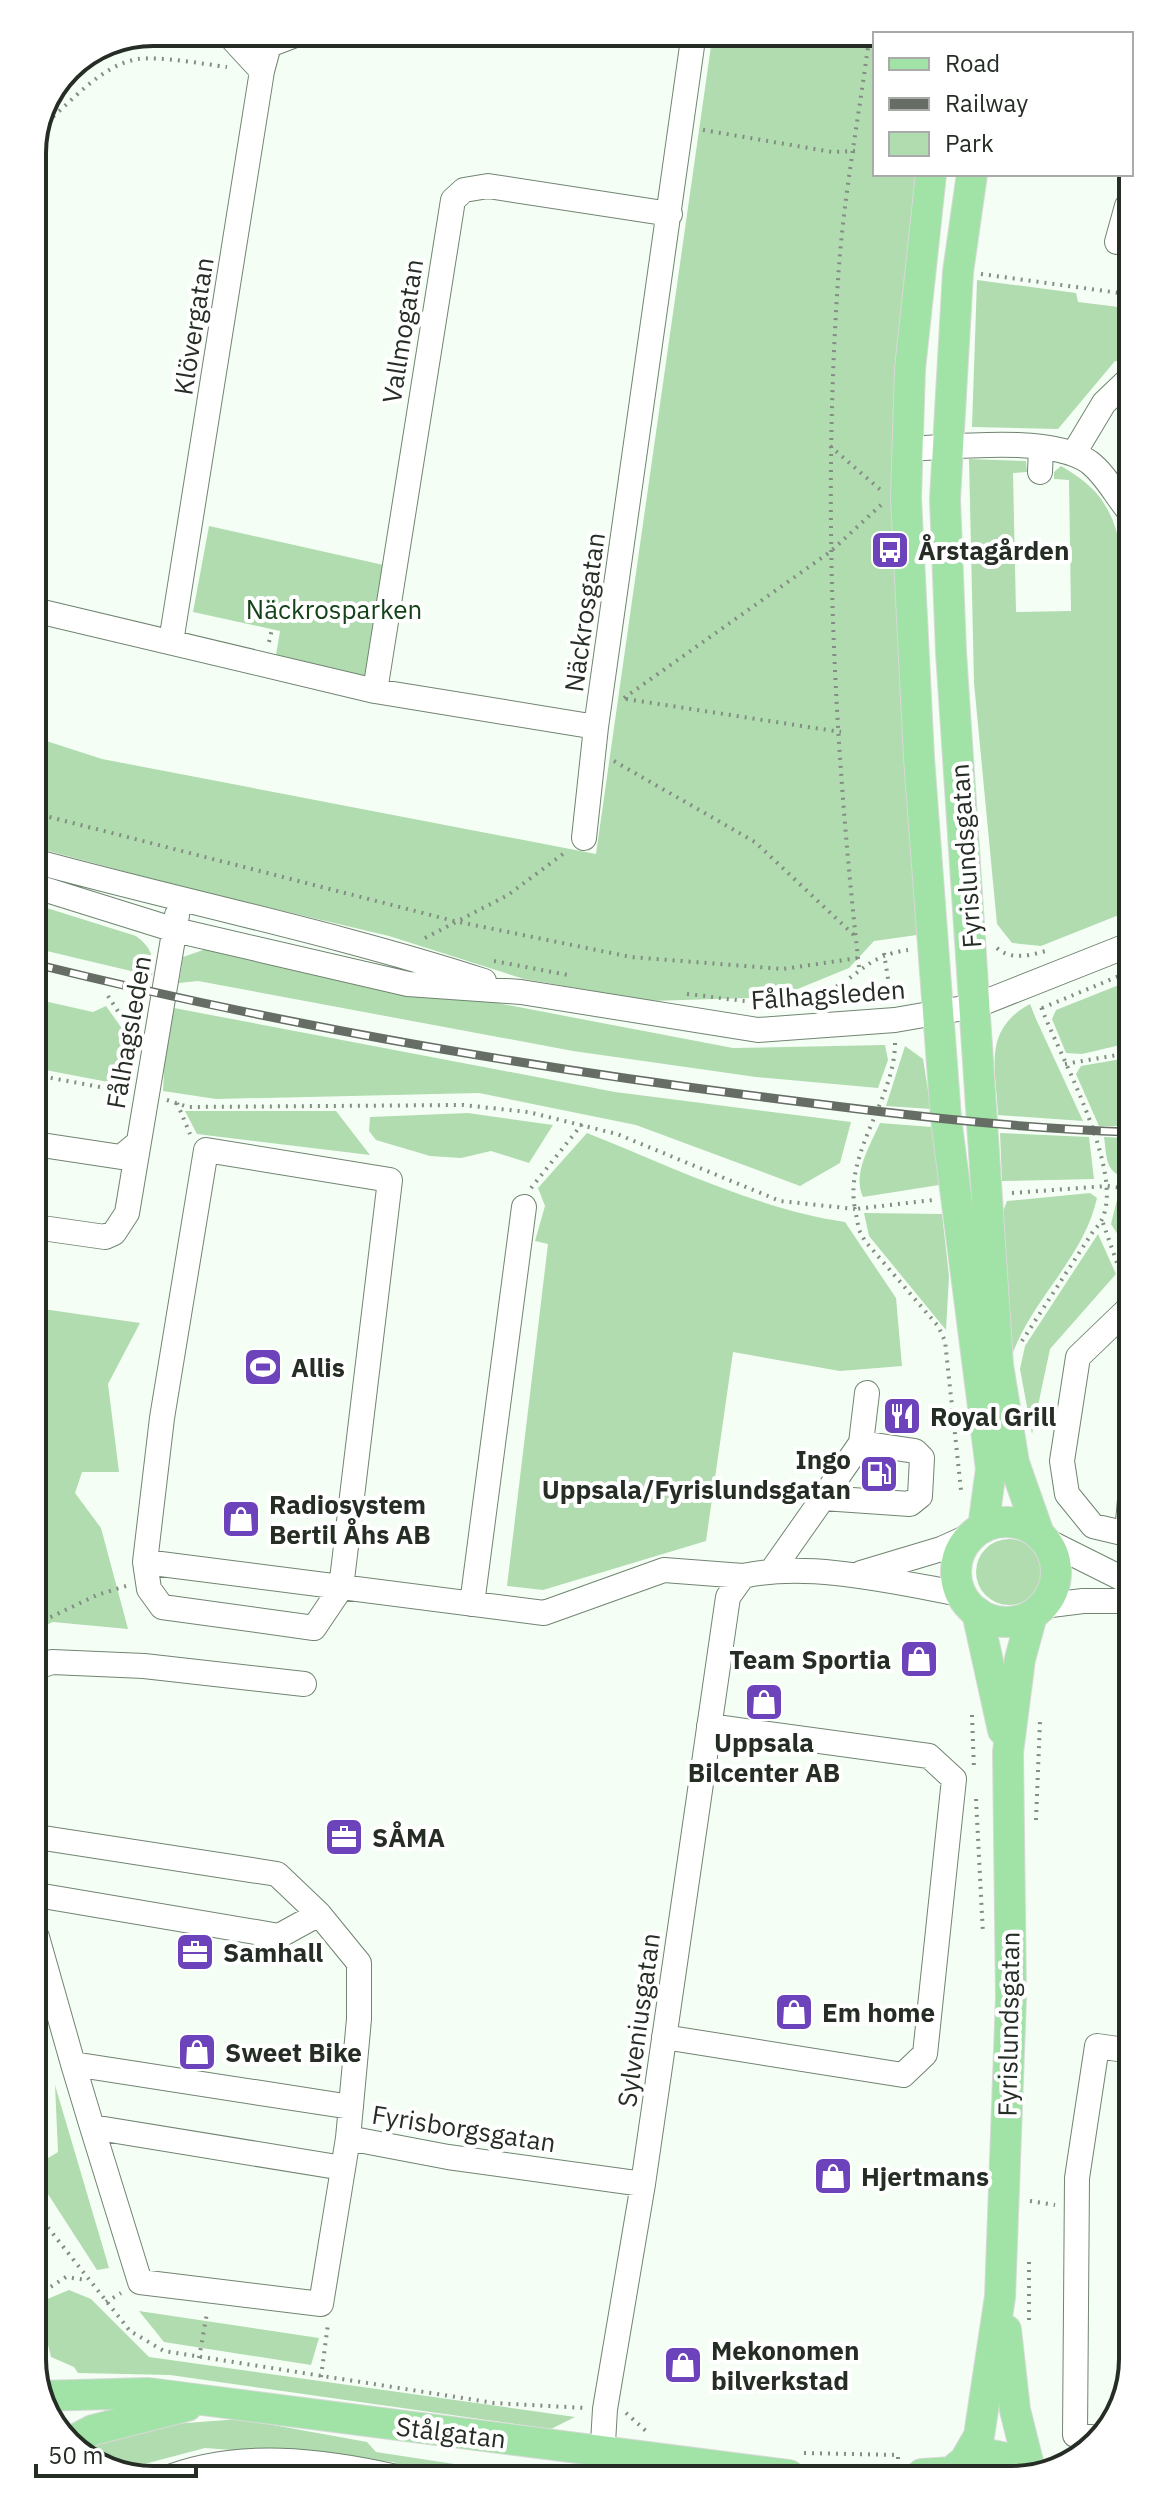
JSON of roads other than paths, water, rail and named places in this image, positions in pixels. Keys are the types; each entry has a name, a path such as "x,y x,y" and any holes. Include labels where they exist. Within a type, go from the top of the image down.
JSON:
{"main road":[{"name":"Fyrislundsgatan","path":"931,176 910,369 906,498 918,742 937,1013 970,1328 991,1469 978,1532"},
{"name":"Fyrislundsgatan","path":"972,176 958,272 945,448 951,652 998,1365 1014,1463 1042,1537"},
{"path":"1012,1522 1042,1537 1056,1567 1051,1595 1037,1610 1004,1622 969,1603 957,1563 978,1532 1012,1522"},
{"name":"Fyrislundsgatan","path":"969,1603 1008,1752"},
{"name":"Fyrislundsgatan","path":"942,2466 979,2436 1000,2297 1011,1997 1008,1752 1020,1659 1037,1610"},
{"name":"Fyrislundsgatan","path":"1000,2297 1015,2410 1029,2464"},
{"name":"Stålgatan","path":"50,2387 148,2393 601,2463 793,2464"},
{"name":"Stålgatan","path":"79,2437 150,2413 208,2402"},
{"path":"948,2466 993,2455 1007,2457 1019,2465"}],"street":[{"path":"239,46 262,71"},
{"path":"262,71 269,46"},
{"name":"Näckrosgatan","path":"46,613 375,691 595,738 612,696 692,46"},
{"name":"Klövergatan","path":"171,642 262,71"},
{"name":"Vallmogatan","path":"375,691 453,200 464,190 488,186 670,214"},
{"path":"1117,242 1119,235"},
{"path":"1074,453 1104,403 1119,389"},
{"path":"907,449 945,448 1040,460 1074,453 1101,472 1119,497"},
{"path":"584,838 595,738"},
{"name":"Fålhagsleden","path":"46,864 179,901 385,949 521,992"},
{"name":"Fålhagsleden","path":"46,890 175,930 408,984 521,992 758,1030 895,1020 975,1006 1119,949"},
{"name":"Fålhagsleden","path":"46,1229 105,1237 114,1233 127,1213 179,901"},
{"path":"46,1146 121,1157 138,1143"},
{"path":"206,1150 390,1180 341,1588 314,1628 162,1607 149,1589 146,1571 162,1418 206,1150"},
{"path":"472,1604 524,1207"},
{"path":"1119,1318 1078,1357 1062,1461 1067,1494 1093,1526 1119,1532"},
{"path":"773,1569 861,1443 867,1393"},
{"path":"823,1498 910,1504 920,1496 922,1458 915,1451 861,1443"},
{"path":"847,1577 941,1549 978,1532"},
{"path":"1042,1537 1119,1577"},
{"path":"146,1571 341,1588 544,1613 664,1570 743,1576 773,1569 915,1584 969,1603"},
{"name":"Sylveniusgatan","path":"601,2463 605,2409 643,2184 728,1597 743,1576"},
{"path":"1037,1610 1083,1601 1119,1601"},
{"path":"46,1664 144,1666 304,1684"},
{"path":"664,2037 903,2075 925,2054 954,1779 929,1756 709,1726"},
{"name":"Fyrisborgsgatan","path":"46,1838 277,1874 319,1914 359,1963 359,2019 348,2138 448,2157 643,2184"},
{"path":"46,1897 279,1936 319,1914"},
{"path":"46,1969 140,2282 321,2304 348,2138"},
{"path":"1086,2437 1075,2435 1077,2178 1097,2046 1119,2049"},
{"path":"73,2064 351,2107"},
{"path":"92,2127 343,2168"},
{"path":"293,2466 331,2466"}],"railway":[{"path":"46,967 303,1024 574,1071 895,1113 1035,1127 1119,1131"}],"place":[{"name":"Årstagården","path":"890,550"},
{"name":"Allis","path":"263,1367"},
{"name":"Royal Grill","path":"902,1416"},
{"name":"Ingo Uppsala/Fyrislundsgatan","path":"879,1474"},
{"name":"Radiosystem Bertil Åhs AB","path":"241,1519"},
{"name":"Team Sportia","path":"919,1659"},
{"name":"Uppsala Bilcenter AB","path":"764,1702"},
{"name":"SÅMA","path":"344,1837"},
{"name":"Samhall","path":"195,1952"},
{"name":"Em home","path":"794,2012"},
{"name":"Sweet Bike","path":"197,2052"},
{"name":"Hjertmans","path":"833,2176"},
{"name":"Mekonomen bilverkstad","path":"683,2365"}],"park label":[{"name":"Näckrosparken","path":"334,609"}]}
